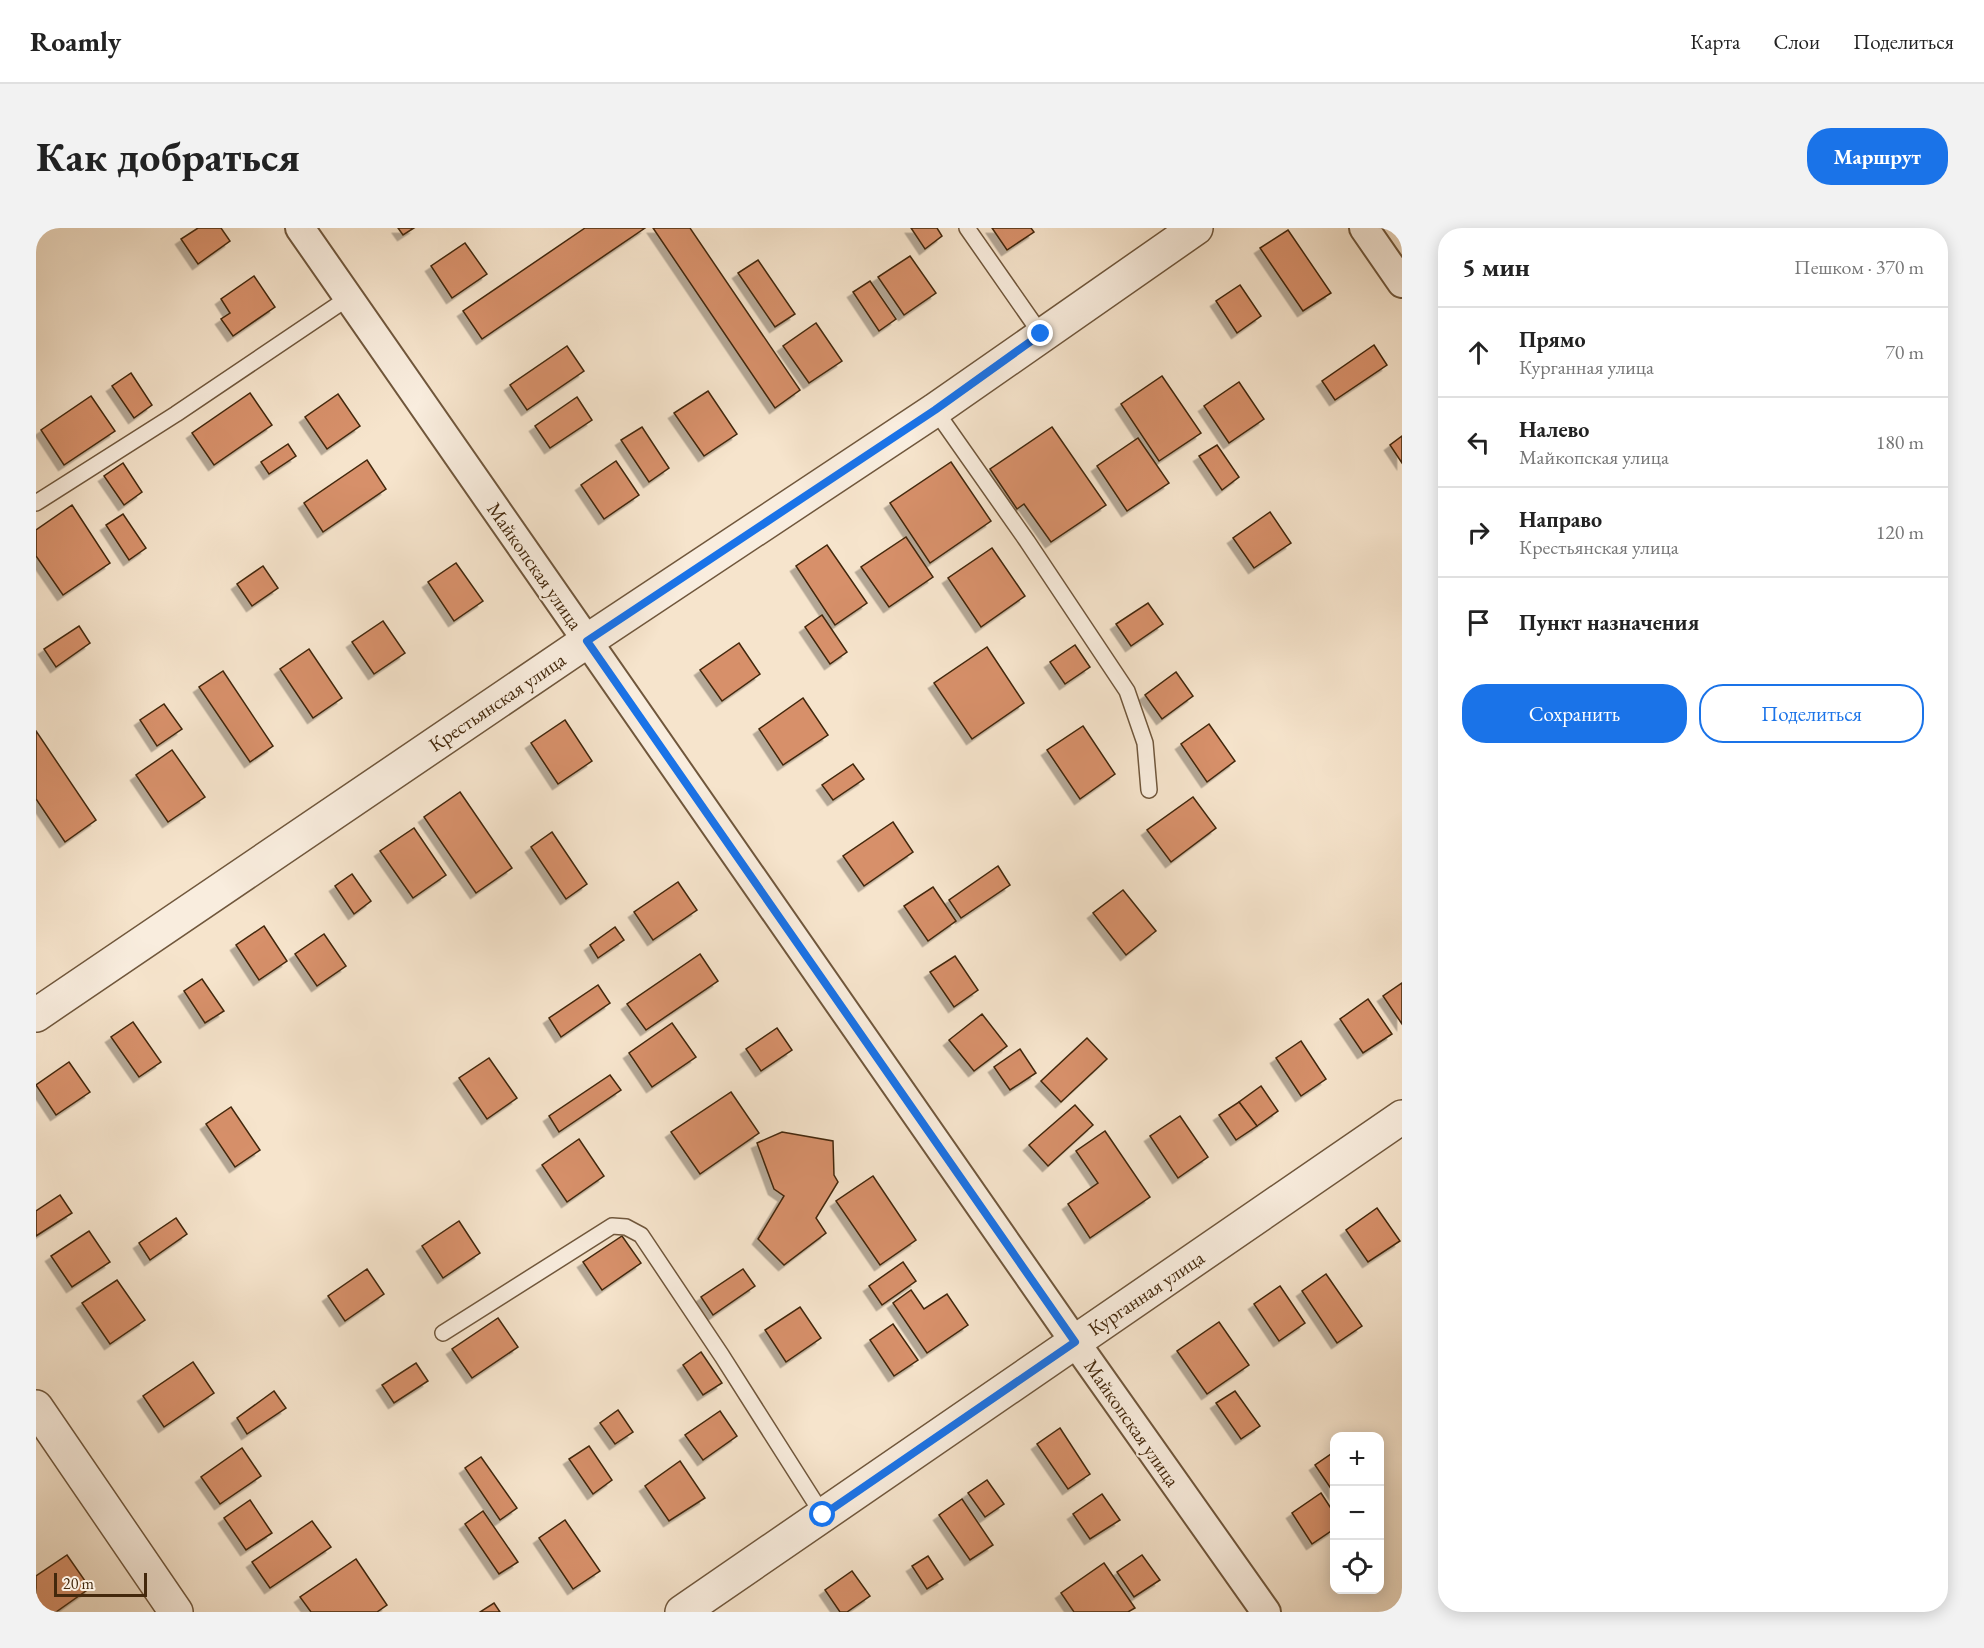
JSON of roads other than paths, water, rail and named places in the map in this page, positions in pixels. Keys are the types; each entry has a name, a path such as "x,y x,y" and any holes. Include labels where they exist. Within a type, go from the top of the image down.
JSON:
{"street":[{"name":"Майкопская улица","path":"300,228 1075,1342 1266,1612"},
{"name":"Крестьянская улица","path":"36,1015 587,641 935,410 1196,228"},
{"path":"1364,228 1402,283"},
{"name":"Курганная улица","path":"682,1612 1402,1117"},
{"path":"36,1407 176,1612"}],"lane":[{"path":"967,228 1041,334"},
{"path":"36,504 176,414 348,298"},
{"path":"935,410 1027,541 1127,691 1145,743 1149,790"},
{"path":"443,1333 612,1226 627,1227 641,1235 823,1515"}]}
